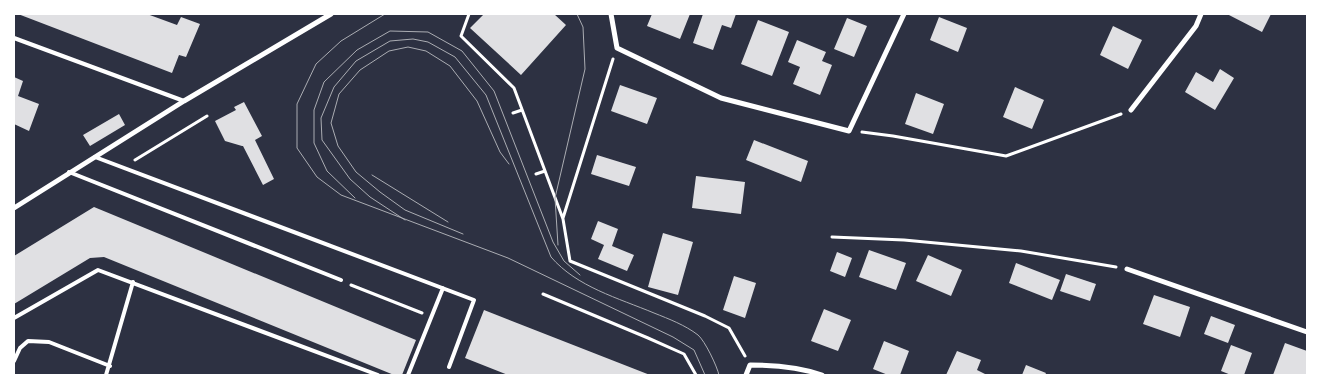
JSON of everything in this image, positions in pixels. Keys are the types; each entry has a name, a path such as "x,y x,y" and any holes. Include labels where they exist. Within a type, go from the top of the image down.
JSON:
{"street":[{"path":"14,208 184,101 331,14"},
{"path":"611,14 617,48 721,98 849,131 904,14"},
{"path":"1131,110 1196,26 1201,14"},
{"path":"1127,269 1307,332"},
{"path":"746,375 750,365 777,365 822,375"}],"lane":[{"path":"14,38 184,101"},
{"path":"95,157 474,300 449,367"},
{"path":"69,172 341,280"},
{"path":"14,318 98,270 378,375"},
{"path":"106,375 133,282"},
{"path":"408,375 443,288"},
{"path":"14,361 20,348 28,341 49,342 110,366"},
{"path":"362,375 365,370"}],"path":[{"path":"469,14 460,36 514,88 563,219 570,261 705,316 729,328 750,365"},
{"path":"563,219 617,48"},
{"path":"513,113 522,110"},
{"path":"849,131 893,136 1006,156 1131,110"},
{"path":"124,168 207,116"},
{"path":"536,174 545,171"},
{"path":"832,237 904,240 1021,251 1127,269"},
{"path":"365,290 432,317"},
{"path":"543,294 684,354 696,375"}],"building":[{"path":"18,14 147,14 177,25 181,17 200,24 186,57 179,55 172,73"},
{"path":"484,14 554,14 566,25 521,75 470,28"},
{"path":"652,14 690,14 680,39 647,26"},
{"path":"703,14 736,14 731,28 722,25 713,50 693,43"},
{"path":"1227,14 1271,14 1262,32"},
{"path":"939,17 967,28 958,52 930,40"},
{"path":"847,18 867,26 854,57 834,49"},
{"path":"758,20 789,32 772,76 741,64"},
{"path":"1113,26 1142,40 1128,69 1100,55"},
{"path":"797,40 826,52 822,61 832,65 820,95 793,84 800,67 788,62"},
{"path":"1220,69 1234,78 1215,110 1185,92 1196,72 1213,82"},
{"path":"14,77 23,81 18,96 39,104 29,131 14,124"},
{"path":"620,85 657,98 647,124 611,111"},
{"path":"1015,87 1044,100 1032,129 1003,117"},
{"path":"916,93 944,104 933,134 905,124"},
{"path":"244,102 262,136 255,140 274,179 263,185 243,146 225,141 215,121 236,110 234,107"},
{"path":"119,114 125,125 90,146 83,135"},
{"path":"754,140 808,161 801,182 746,160"},
{"path":"597,155 636,167 629,186 591,174"},
{"path":"696,176 745,182 741,214 692,208"},
{"path":"94,207 416,340 402,375 394,375 104,257 90,258 14,304 14,256"},
{"path":"598,221 618,229 612,246 634,255 627,271 598,259 604,245 591,239"},
{"path":"663,233 693,242 678,295 648,287"},
{"path":"869,250 906,263 896,290 859,277"},
{"path":"837,252 852,258 845,277 830,271"},
{"path":"928,255 962,270 951,296 916,281"},
{"path":"1016,263 1060,280 1052,300 1009,283"},
{"path":"1066,274 1096,284 1090,301 1060,291"},
{"path":"734,276 756,283 745,318 723,310"},
{"path":"1154,295 1190,307 1180,337 1143,324"},
{"path":"824,309 851,320 838,351 811,341"},
{"path":"484,310 650,375 508,375 465,358"},
{"path":"1211,316 1235,325 1228,343 1204,334"},
{"path":"884,341 909,351 900,375 888,375 873,369"},
{"path":"1285,343 1307,351 1306,375 1273,375"},
{"path":"1231,345 1252,353 1244,375 1231,375 1221,371"},
{"path":"957,351 981,360 977,370 985,374 946,375"},
{"path":"1026,365 1046,373 1045,375 1022,375"}],"tram line":[{"path":"385,14 341,41 316,64 297,104 297,148 317,177 341,195 508,258 673,337 694,350 705,375"},
{"path":"558,245 555,198 585,69 583,27 577,14"},
{"path":"355,198 327,171 314,143 314,110 324,82 357,50 390,31 428,32 462,51 494,91 553,242 564,261 580,275"},
{"path":"405,220 370,197 350,179 322,140 321,118 334,87 356,61 390,41 413,39 428,42 455,57 486,95 551,257 573,276 599,291 671,320 693,331 701,338 707,348 719,375"},
{"path":"463,234 405,210 356,172 338,146 331,123 339,94 360,70 389,51 408,47 426,51 450,66 477,101 500,152 509,164"},
{"path":"372,175 448,222"}]}
